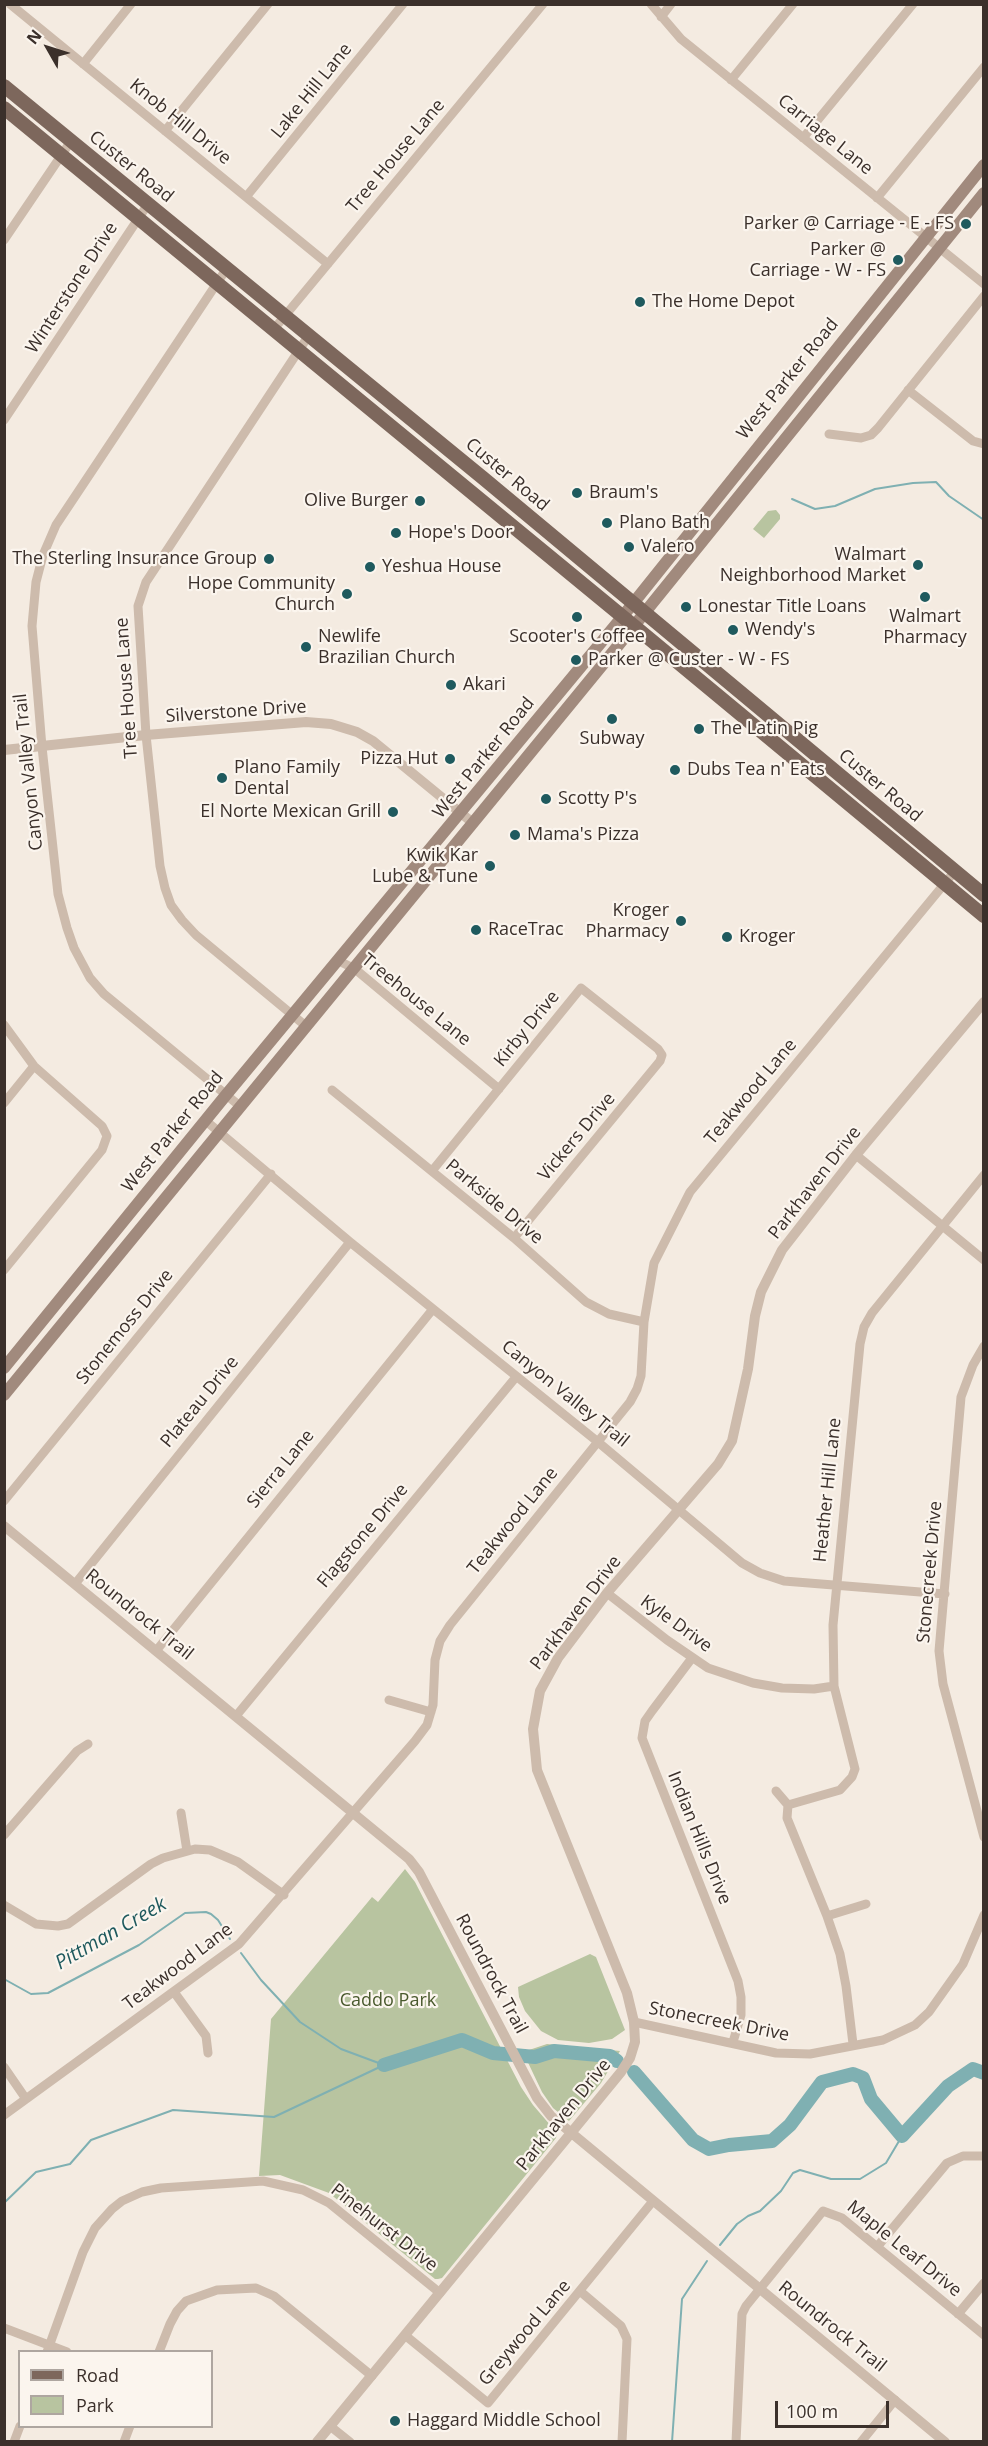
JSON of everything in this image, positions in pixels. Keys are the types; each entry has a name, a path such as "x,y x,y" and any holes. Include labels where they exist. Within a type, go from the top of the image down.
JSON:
{"main road":[{"name":"Custer Road","path":"4,87 284,314 984,896"},
{"name":"Custer Road","path":"4,108 623,616 984,916"},
{"name":"West Parker Road","path":"4,1368 226,1095 633,604 984,165"},
{"name":"West Parker Road","path":"4,1395 355,969 984,193"},
{"path":"842,341 854,352"},
{"path":"813,376 826,386"},
{"path":"703,514 716,524"},
{"path":"546,710 558,720"},
{"path":"863,816 874,804"},
{"path":"405,881 417,892"}],"street":[{"name":"Knob Hill Drive","path":"10,4 328,264"},
{"path":"83,64 131,4"},
{"path":"165,131 268,4"},
{"name":"Lake Hill Lane","path":"246,197 403,4"},
{"name":"Tree House Lane","path":"273,328 543,4"},
{"name":"Carriage Lane","path":"651,4 681,39 984,284"},
{"path":"661,17 671,4"},
{"path":"731,80 793,4"},
{"path":"803,138 913,4"},
{"path":"877,198 984,67"},
{"path":"4,240 71,141"},
{"name":"Winterstone Drive","path":"4,420 148,204"},
{"name":"Canyon Valley Trail","path":"227,268 56,525 43,555 32,608 42,747 58,894 67,928 82,965 104,994 241,1107"},
{"path":"829,434 851,438 871,435 984,296"},
{"name":"Tree House Lane","path":"307,1027 196,934 171,905 160,866 146,735 138,606 142,590 309,335"},
{"path":"908,390 973,441 984,444"},
{"name":"Silverstone Drive","path":"4,750 146,735 306,722 343,727 373,741 474,823"},
{"name":"Teakwood Lane","path":"4,2115 239,1944 284,1895 415,1741 427,1725 431,1712 435,1690 435,1660 440,1641 630,1402 637,1389 641,1376 644,1322 654,1263 690,1192 955,871"},
{"name":"Treehouse Lane","path":"339,961 355,969 499,1089"},
{"name":"Kirby Drive","path":"432,1171 581,988 658,1049 662,1055"},
{"name":"Parkhaven Drive","path":"317,2442 572,2133 630,2058 635,2042 634,2022 627,1993 537,1770 533,1749 535,1710 540,1691 558,1658 608,1593 718,1464 732,1442 748,1369 755,1316 761,1292 782,1250 856,1155 984,1002"},
{"path":"4,1024 34,1065 107,1131 107,1140 4,1270"},
{"name":"Vickers Drive","path":"514,1238 660,1061 662,1055"},
{"path":"4,1103 34,1065"},
{"name":"Parkside Drive","path":"332,1089 514,1238 592,1306 623,1318 644,1322"},
{"name":"Canyon Valley Trail","path":"206,1121 742,1563 760,1574 784,1581 945,1594"},
{"path":"856,1155 984,1260"},
{"name":"Stonemoss Drive","path":"4,1501 271,1174"},
{"name":"Heather Hill Lane","path":"788,1805 840,1790 852,1777 855,1769 834,1686 832,1635 860,1344 864,1327 872,1313 984,1175"},
{"name":"Plateau Drive","path":"75,1584 350,1242"},
{"name":"Sierra Lane","path":"156,1651 433,1309"},
{"name":"Stonecreek Drive","path":"984,1346 973,1365 962,1397 939,1651 942,1684 984,1837"},
{"name":"Flagstone Drive","path":"236,1716 516,1377"},
{"name":"Roundrock Trail","path":"4,1526 409,1859 419,1872 537,2098 551,2116 945,2442"},
{"name":"Kyle Drive","path":"608,1593 708,1668 753,1683 782,1688 814,1689 834,1686"},
{"name":"Indian Hills Drive","path":"692,1658 645,1721 642,1738 738,1981 741,2015 733,2042"},
{"path":"389,1700 431,1712"},
{"path":"4,1835 77,1751 87,1744"},
{"path":"776,1791 788,1805 787,1818 840,1954 853,2044"},
{"path":"181,1813 187,1851"},
{"path":"4,1905 36,1924 58,1926 68,1924 151,1864 187,1851 210,1850 255,1872 284,1895"},
{"path":"827,1916 866,1904"},
{"name":"Stonecreek Drive","path":"634,2022 776,2053 810,2054 883,2040 915,2025 929,2012 963,1964 984,1915"},
{"path":"174,1992 206,2036 208,2053"},
{"path":"4,2067 26,2100"},
{"path":"877,2247 947,2163 963,2156 984,2156"},
{"name":"Pinehurst Drive","path":"48,2348 83,2252 95,2228 122,2201 142,2192 161,2188 263,2181 303,2190 329,2203 440,2293"},
{"name":"Greywood Lane","path":"406,2336 488,2403 581,2292 653,2201"},
{"name":"Maple Leaf Drive","path":"760,2289 823,2211 842,2218 984,2335"},
{"path":"958,2314 984,2283"},
{"path":"160,2350 170,2324 186,2301 217,2290 256,2288 274,2296 372,2376"},
{"path":"736,2442 742,2314 760,2289"},
{"path":"581,2292 621,2326 627,2339 622,2442"},
{"path":"4,2328 48,2348"},
{"path":"861,2442 895,2400"},
{"path":"330,2426 350,2442"},
{"path":"14,2442 20,2428"},
{"path":"124,2442 130,2428"}],"green space":[{"path":"776,510 780,519 764,538 753,529 768,511"},
{"name":"Caddo Park","path":"405,1869 415,1882 521,2087 557,2133 556,2138 442,2278 438,2279 435,2279 329,2193 280,2175 259,2176 271,2019 372,1897 378,1902"},
{"path":"590,1954 596,1957 625,2030 612,2039 589,2043 558,2040 541,2031 525,2011 519,1997 518,1987"},
{"path":"547,2044 620,2051 601,2083 569,2121 553,2108 542,2092 523,2052"}],"waterway":[{"path":"792,499 815,509 835,506 875,489 936,482 949,496 984,520"},
{"name":"Pittman Creek","path":"4,1979 31,1994 48,1993 139,1945 185,1913 206,1912 211,1914 218,1920 230,1939"},
{"name":"Pittman Creek","path":"241,1953 261,1980 300,2022 341,2049 384,2065"},
{"name":"Pittman Creek","path":"384,2065 462,2040 493,2053 535,2057 554,2051 610,2056 617,2061"},
{"path":"4,2203 36,2172 70,2164 91,2140 173,2110 274,2117 384,2065"},
{"name":"Pittman Creek","path":"634,2072 693,2140 709,2149 772,2141 790,2125 822,2082 853,2074 863,2078 871,2099 902,2136 948,2086 973,2069 984,2073"},
{"path":"720,2245 737,2224 760,2211 781,2191 793,2173 800,2170 831,2179 860,2179 886,2163 902,2136"},
{"path":"672,2442 682,2299 707,2261"}],"place":[{"name":"Parker @ Carriage - E - FS","path":"966,224"},
{"name":"Parker @ Carriage - W - FS","path":"898,260"},
{"name":"The Home Depot","path":"640,302"},
{"name":"Braum's","path":"577,493"},
{"name":"Olive Burger","path":"420,501"},
{"name":"Plano Bath","path":"607,523"},
{"name":"Hope's Door","path":"396,533"},
{"name":"Valero","path":"629,547"},
{"name":"The Sterling Insurance Group","path":"269,559"},
{"name":"Walmart Neighborhood Market","path":"918,565"},
{"name":"Yeshua House","path":"370,567"},
{"name":"Hope Community Church","path":"347,594"},
{"name":"Walmart Pharmacy","path":"925,597"},
{"name":"Lonestar Title Loans","path":"686,607"},
{"name":"Scooter's Coffee","path":"577,617"},
{"name":"Wendy's","path":"733,630"},
{"name":"Newlife Brazilian Church","path":"306,647"},
{"name":"Parker @ Custer - W - FS","path":"576,660"},
{"name":"Akari","path":"451,685"},
{"name":"Subway","path":"612,719"},
{"name":"The Latin Pig","path":"699,729"},
{"name":"Pizza Hut","path":"450,759"},
{"name":"Dubs Tea n' Eats","path":"675,770"},
{"name":"Plano Family Dental","path":"222,778"},
{"name":"Scotty P's","path":"546,799"},
{"name":"El Norte Mexican Grill","path":"393,812"},
{"name":"Mama's Pizza","path":"515,835"},
{"name":"Kwik Kar Lube & Tune","path":"490,866"},
{"name":"Kroger Pharmacy","path":"681,921"},
{"name":"RaceTrac","path":"476,930"},
{"name":"Kroger","path":"727,937"},
{"name":"Haggard Middle School","path":"395,2421"}]}
